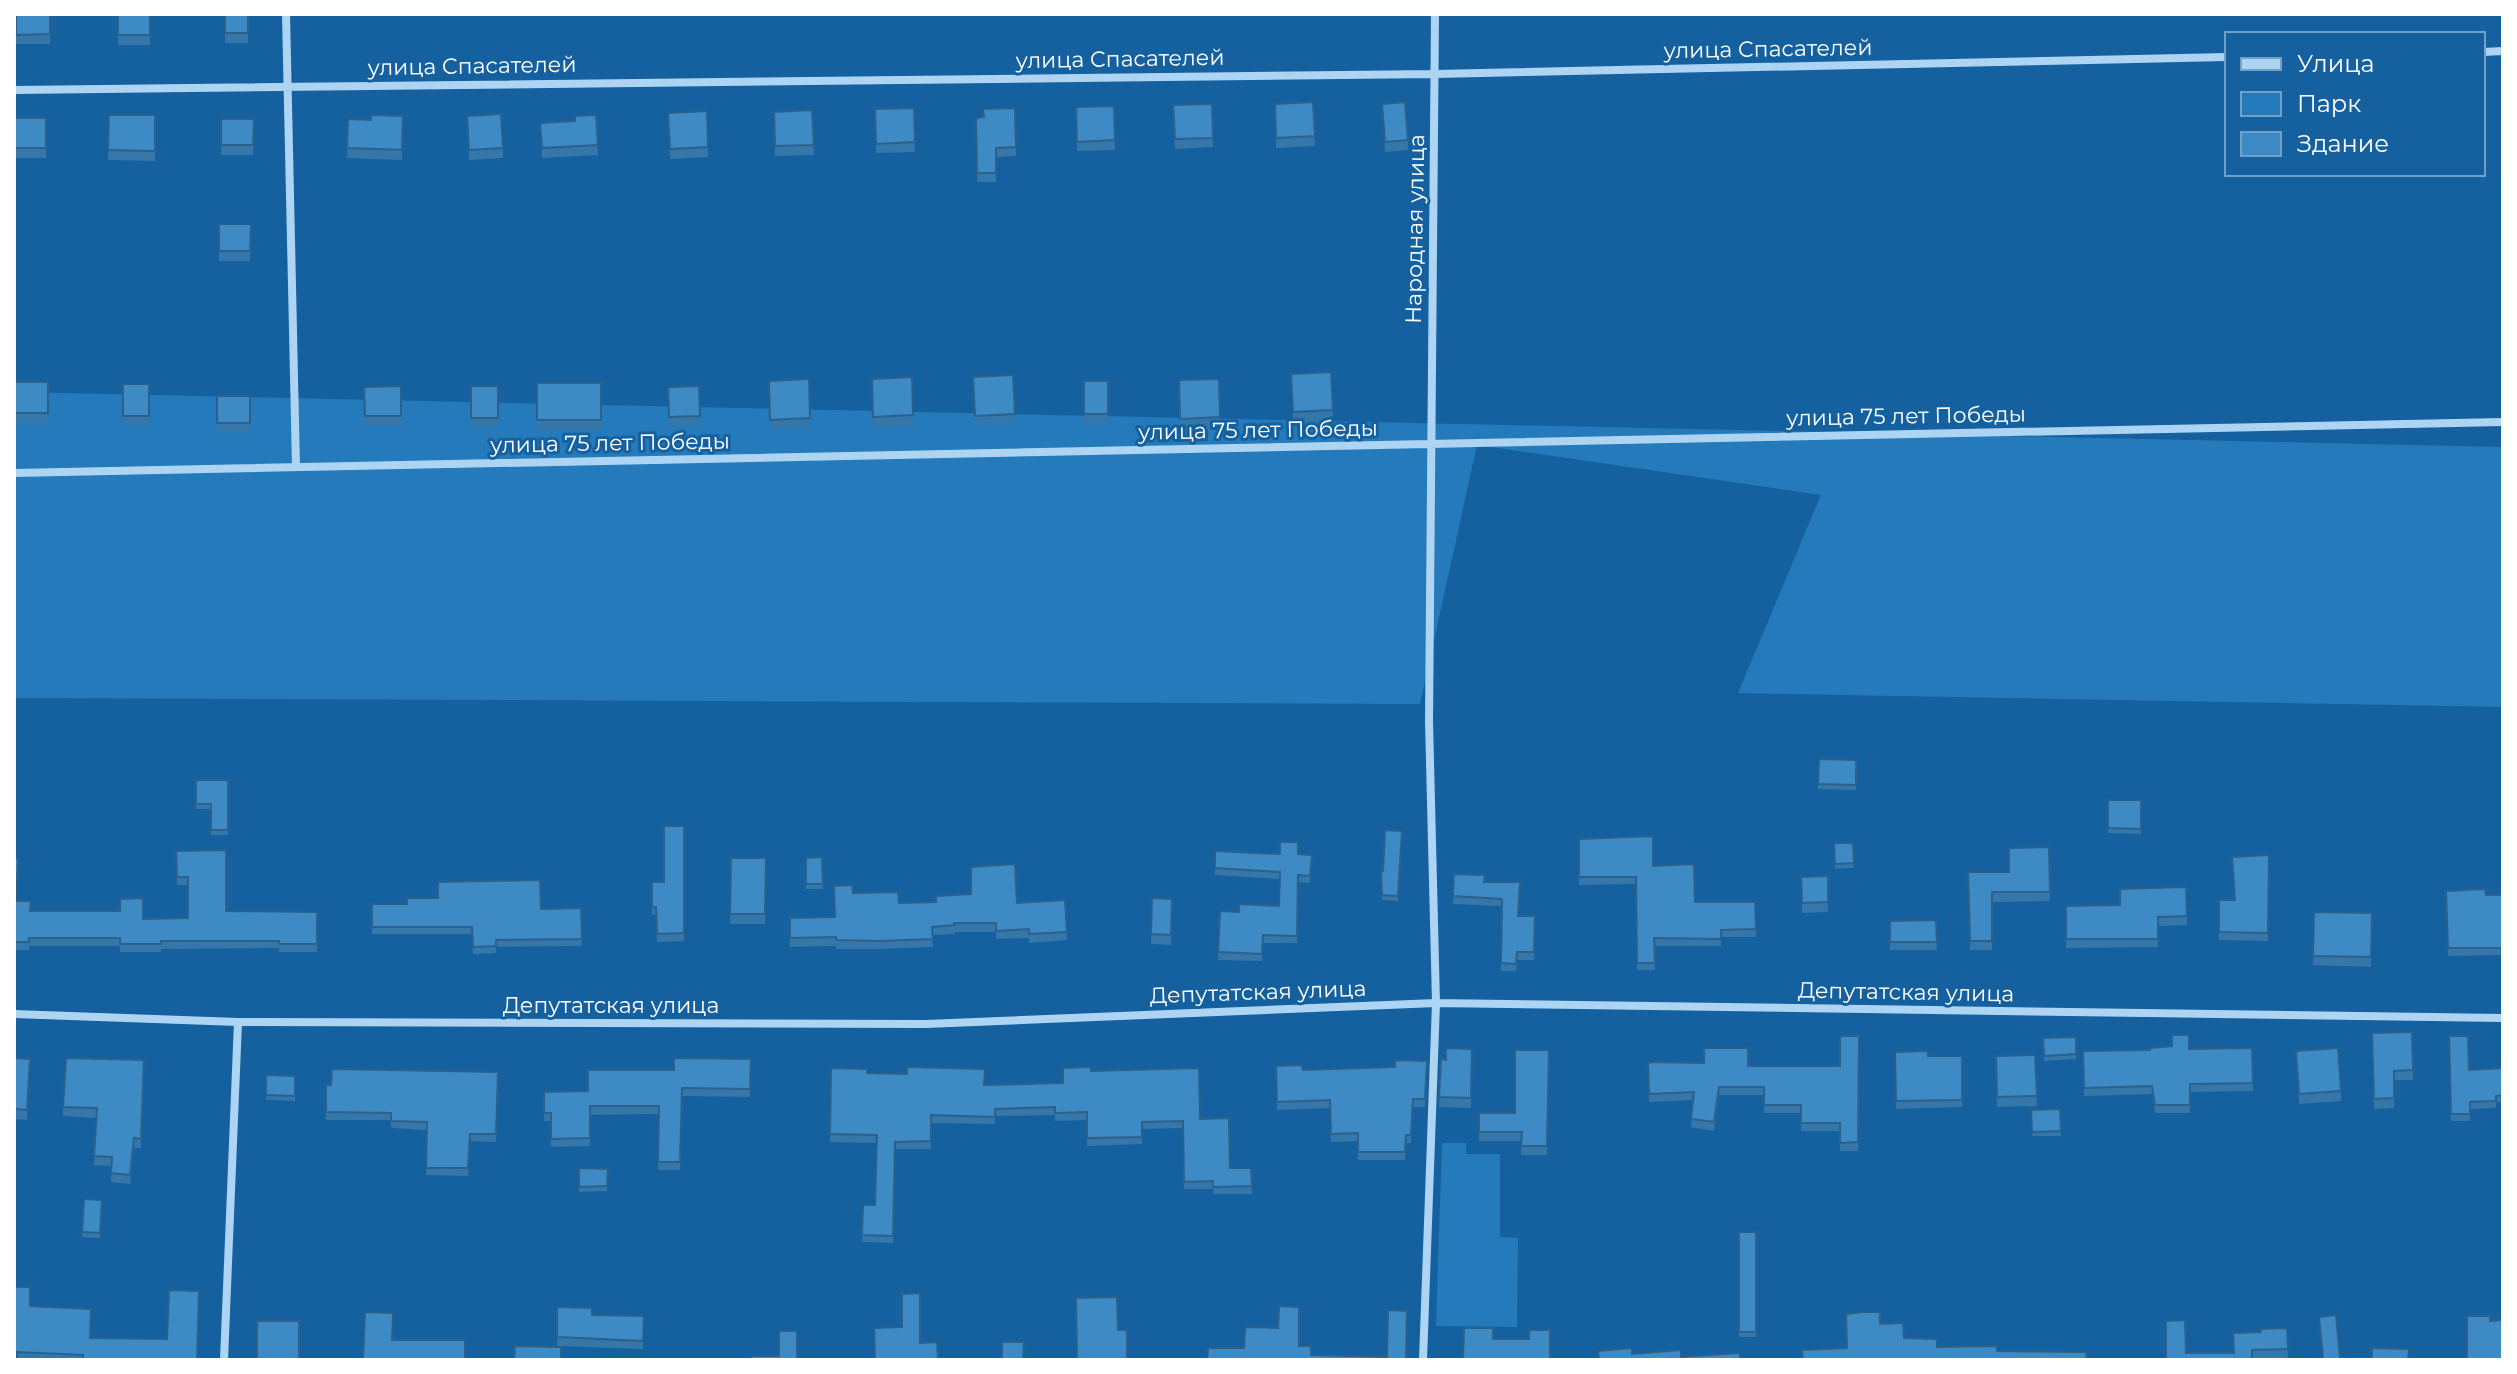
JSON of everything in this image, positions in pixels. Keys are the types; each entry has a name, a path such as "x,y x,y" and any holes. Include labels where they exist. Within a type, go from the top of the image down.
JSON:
{"street":[{"path":"286,14 296,467"},
{"name":"Народная улица","path":"1423,1360 1436,1003 1429,721 1435,14"},
{"name":"улица Спасателей","path":"14,90 1435,74 2225,57"},
{"name":"улица 75 лет Победы","path":"14,473 2503,422"},
{"name":"Депутатская улица","path":"14,1014 238,1022 926,1024 1436,1003 2503,1018"},
{"path":"224,1360 238,1022"}],"green space":[{"path":"14,392 2503,447 2503,707 1738,693 1821,495 1477,445 1420,704 14,698"},
{"path":"1442,1143 1466,1143 1466,1154 1500,1154 1500,1237 1518,1238 1517,1327 1436,1326"}],"building":[{"path":"16,14 50,14 50,34 16,35"},
{"path":"118,14 150,14 150,35 118,35"},
{"path":"225,14 248,14 248,33 225,33"},
{"path":"1313,102 1315,136 1276,138 1275,104"},
{"path":"1405,102 1408,140 1385,142 1382,104"},
{"path":"1212,104 1213,138 1175,139 1173,105"},
{"path":"1114,106 1115,140 1077,142 1076,107"},
{"path":"914,108 915,142 876,144 875,109"},
{"path":"1015,108 1016,147 996,148 996,173 977,173 976,118 984,117 983,109"},
{"path":"812,110 814,145 775,146 774,112"},
{"path":"707,111 708,147 670,149 668,113"},
{"path":"501,114 503,148 469,150 467,116"},
{"path":"109,115 155,115 155,151 108,150"},
{"path":"371,115 403,116 402,150 347,148 348,119 371,120"},
{"path":"596,115 598,145 542,148 540,123 575,121 575,116"},
{"path":"14,118 46,118 46,148 14,148"},
{"path":"221,119 254,119 253,145 221,145"},
{"path":"219,224 251,224 250,251 219,251"},
{"path":"1331,372 1333,410 1293,412 1291,374"},
{"path":"1013,375 1015,414 975,416 973,377"},
{"path":"912,377 913,415 873,417 872,379"},
{"path":"809,379 810,418 770,420 769,381"},
{"path":"1219,379 1220,417 1180,419 1179,380"},
{"path":"1084,381 1108,381 1108,414 1084,414"},
{"path":"14,382 48,382 48,413 14,413"},
{"path":"537,383 601,383 601,420 537,420"},
{"path":"123,384 149,384 149,416 123,416"},
{"path":"401,386 401,416 365,416 364,387"},
{"path":"471,386 498,386 498,418 471,418"},
{"path":"699,386 700,416 669,417 668,387"},
{"path":"217,396 250,396 250,423 217,423"},
{"path":"1819,759 1856,760 1856,785 1818,784"},
{"path":"196,780 228,780 228,830 211,830 211,804 196,804"},
{"path":"2108,800 2141,800 2141,829 2108,828"},
{"path":"664,826 684,826 684,933 657,934 652,882 664,882"},
{"path":"1385,830 1402,831 1398,896 1382,895"},
{"path":"1653,836 1653,866 1694,864 1695,902 1755,902 1756,929 1721,930 1721,939 1654,938 1655,963 1637,963 1636,877 1579,877 1579,839"},
{"path":"1280,842 1298,842 1298,854 1312,855 1310,876 1298,875 1297,936 1263,935 1262,954 1218,952 1220,911 1239,912 1239,904 1279,906 1280,872 1215,868 1215,851 1280,854"},
{"path":"1834,843 1853,843 1854,863 1835,864"},
{"path":"2049,847 2050,892 1992,892 1992,941 1970,941 1968,872 2009,872 2009,848"},
{"path":"226,850 226,911 317,912 317,944 161,941 161,944 120,944 120,938 29,938 29,942 14,942 14,859 18,859 16,901 31,901 30,911 120,911 120,899 143,898 143,919 188,918 188,877 177,877 176,851"},
{"path":"2269,855 2268,933 2219,932 2219,900 2235,900 2232,857"},
{"path":"822,857 823,884 806,884 806,858"},
{"path":"731,858 766,858 765,914 730,914"},
{"path":"1015,864 1017,903 1065,900 1067,932 1029,934 1029,929 996,931 996,923 954,923 932,927 933,939 790,938 790,918 835,917 834,886 852,885 853,893 898,892 899,903 936,902 936,896 971,894 971,867"},
{"path":"1454,874 1485,875 1484,882 1520,882 1518,916 1535,916 1534,952 1517,952 1516,964 1501,963 1502,899 1453,896"},
{"path":"1828,876 1828,902 1802,903 1801,877"},
{"path":"540,880 541,909 581,908 582,939 496,940 496,946 473,947 472,927 372,927 372,904 407,904 407,898 438,898 438,882"},
{"path":"2186,887 2187,916 2158,917 2158,939 2066,939 2066,906 2120,905 2120,889"},
{"path":"2485,889 2486,895 2503,895 2503,948 2448,948 2446,891"},
{"path":"1152,898 1172,899 1171,935 1151,934"},
{"path":"2314,912 2372,913 2371,957 2313,956"},
{"path":"1936,920 1937,942 1890,942 1890,921"},
{"path":"2412,1032 2413,1070 2394,1071 2394,1098 2374,1099 2372,1033"},
{"path":"2172,1035 2189,1035 2189,1049 2252,1048 2253,1083 2190,1084 2190,1105 2155,1105 2152,1086 2084,1088 2083,1051 2150,1050 2172,1046"},
{"path":"1840,1036 1859,1036 1858,1142 1840,1143 1840,1123 1801,1123 1801,1105 1764,1105 1764,1087 1719,1087 1714,1122 1691,1119 1694,1092 1649,1094 1648,1062 1704,1063 1704,1048 1748,1048 1748,1066 1840,1066"},
{"path":"2449,1036 2468,1036 2469,1070 2503,1068 2503,1095 2496,1096 2496,1101 2470,1102 2470,1114 2451,1114"},
{"path":"2076,1037 2076,1054 2044,1056 2043,1038"},
{"path":"1446,1048 1472,1049 1471,1098 1439,1097 1441,1059 1446,1060"},
{"path":"2338,1048 2341,1091 2299,1094 2296,1051"},
{"path":"1515,1050 1549,1050 1547,1146 1521,1146 1522,1132 1479,1132 1479,1113 1515,1113"},
{"path":"1928,1051 1928,1056 1962,1056 1962,1100 1896,1101 1895,1052"},
{"path":"2035,1055 2037,1096 1997,1097 1996,1056"},
{"path":"14,1058 30,1059 27,1110 14,1109"},
{"path":"66,1058 144,1060 141,1139 134,1138 130,1175 111,1173 112,1157 94,1156 97,1108 63,1107"},
{"path":"674,1058 751,1059 750,1089 682,1088 680,1162 658,1162 659,1106 590,1106 590,1138 551,1139 551,1113 544,1113 544,1092 588,1091 588,1070 674,1070"},
{"path":"1395,1060 1427,1061 1425,1099 1413,1099 1411,1135 1406,1135 1405,1152 1358,1152 1358,1133 1331,1134 1330,1100 1277,1102 1276,1066 1302,1065 1303,1070 1395,1067"},
{"path":"907,1067 985,1069 984,1085 1063,1083 1063,1068 1091,1067 1091,1071 1199,1068 1200,1119 1229,1118 1230,1168 1251,1168 1252,1186 1213,1187 1213,1181 1184,1182 1183,1121 1142,1122 1142,1137 1087,1138 1087,1112 1055,1113 1055,1107 995,1109 995,1117 931,1115 931,1141 895,1142 893,1236 862,1235 863,1205 875,1205 877,1135 830,1134 831,1068 907,1074"},
{"path":"332,1069 498,1072 496,1134 470,1134 468,1168 426,1168 427,1122 391,1121 391,1113 326,1112 326,1085 331,1085"},
{"path":"266,1075 295,1076 295,1096 266,1095"},
{"path":"2060,1109 2061,1131 2032,1132 2031,1110"},
{"path":"579,1168 608,1169 607,1186 579,1187"},
{"path":"84,1199 102,1200 100,1233 82,1232"},
{"path":"1739,1232 1756,1232 1756,1332 1739,1332"},
{"path":"14,1287 30,1287 30,1306 91,1309 90,1338 167,1339 169,1290 199,1291 197,1360 83,1360 83,1355 17,1352 17,1360 14,1360"},
{"path":"920,1293 920,1343 937,1342 938,1360 875,1360 874,1328 902,1327 902,1294"},
{"path":"1117,1297 1118,1330 1127,1330 1127,1360 1077,1360 1076,1298"},
{"path":"1279,1306 1299,1307 1299,1346 1311,1346 1311,1355 1387,1357 1388,1310 1407,1311 1406,1360 1207,1360 1208,1348 1244,1348 1245,1327 1278,1328"},
{"path":"557,1307 592,1308 592,1315 644,1316 643,1341 557,1337"},
{"path":"365,1312 393,1313 392,1340 465,1340 465,1360 363,1360"},
{"path":"1880,1312 1880,1324 1903,1323 1904,1338 1937,1339 1937,1347 1997,1346 1997,1351 2086,1352 2087,1360 1803,1360 1802,1350 1847,1348 1846,1314"},
{"path":"2336,1315 2340,1358 2372,1358 2372,1348 2409,1349 2408,1360 2319,1360 2323,1358 2319,1317"},
{"path":"2467,1316 2490,1316 2490,1321 2503,1320 2503,1360 2467,1360"},
{"path":"2185,1320 2186,1353 2234,1353 2233,1333 2261,1332 2261,1329 2287,1328 2288,1349 2252,1350 2252,1360 2166,1360 2166,1321"},
{"path":"257,1321 299,1321 299,1360 257,1360"},
{"path":"1464,1328 1493,1328 1493,1339 1529,1339 1529,1330 1550,1330 1550,1360 1463,1360"},
{"path":"779,1331 797,1331 797,1360 751,1360 751,1356 779,1356"},
{"path":"1002,1342 1024,1342 1023,1360 1002,1360"},
{"path":"515,1346 561,1347 561,1360 514,1360"},
{"path":"1632,1348 1632,1354 1681,1350 1681,1357 1740,1353 1740,1360 1599,1360 1598,1351"}]}
